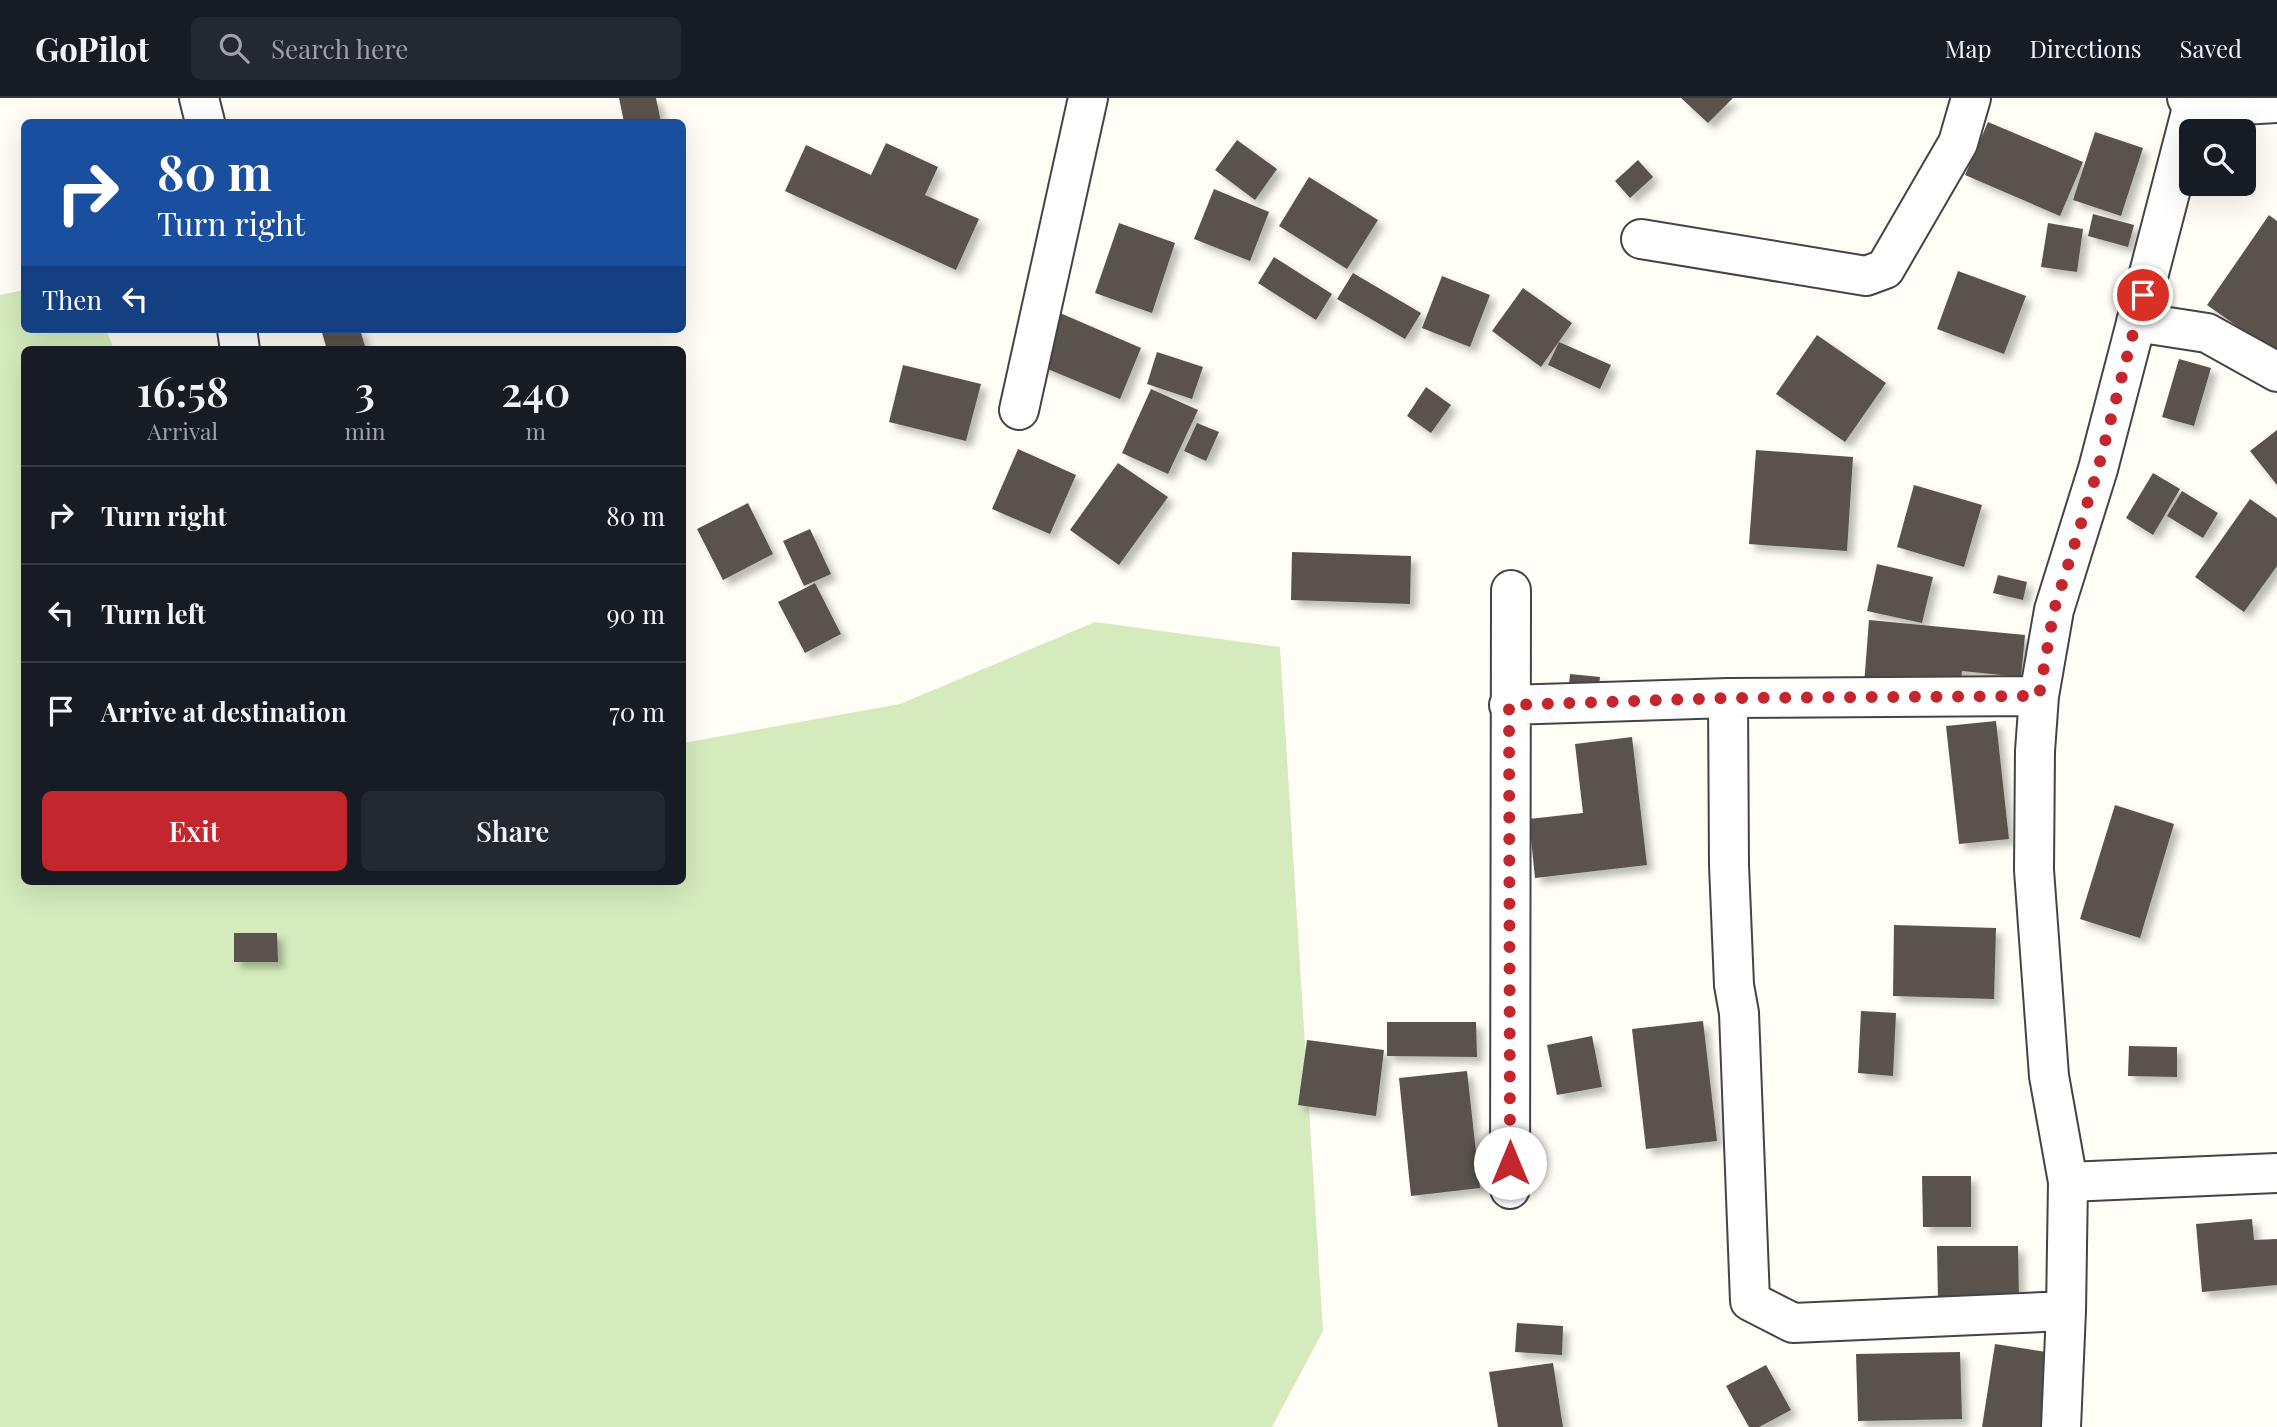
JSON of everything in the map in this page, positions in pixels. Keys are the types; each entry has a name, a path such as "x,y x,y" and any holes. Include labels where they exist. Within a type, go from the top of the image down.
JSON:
{"street":[{"path":"198,98 204,119"},
{"path":"1019,410 1088,98"},
{"path":"1641,239 1866,276 1885,269 1958,143 1971,98"},
{"path":"2061,1427 2068,1182 2049,1076 2034,870 2035,751 2039,696 2054,610 2098,469 2190,103 2277,103"},
{"path":"2136,322 2207,332 2277,372"},
{"path":"1510,1189 1511,590"},
{"path":"1509,705 1728,698 2039,696"},
{"path":"1728,698 1729,865 1734,985 1739,1027 1750,1301 1793,1323 2066,1311"},
{"path":"2068,1182 2277,1173"}],"green space":[{"path":"21,291 21,333 108,333 112,346 21,346 21,885 686,885 686,742 900,704 1095,622 1280,647 1323,1331 1272,1427 0,1427 0,295"}],"building":[{"path":"619,98 656,98 660,119 623,119"},
{"path":"1681,98 1733,98 1708,123"},
{"path":"1988,122 2083,162 2060,216 1965,175"},
{"path":"2095,132 2143,148 2121,216 2073,200"},
{"path":"1237,140 1277,169 1255,200 1215,170"},
{"path":"886,143 938,167 925,195 979,219 956,270 785,191 806,145 871,175"},
{"path":"1638,160 1653,177 1630,198 1615,181"},
{"path":"1309,177 1378,220 1347,269 1279,226"},
{"path":"1214,189 1269,212 1250,261 1194,239"},
{"path":"2093,214 2134,225 2128,247 2088,236"},
{"path":"2269,215 2277,221 2277,354 2207,305"},
{"path":"1119,223 1175,243 1152,313 1095,293"},
{"path":"2048,223 2083,229 2077,272 2041,267"},
{"path":"1274,257 1332,294 1316,320 1258,283"},
{"path":"1958,271 2026,296 2004,354 1937,329"},
{"path":"1353,273 1421,313 1405,339 1337,299"},
{"path":"1442,276 1490,295 1470,347 1422,328"},
{"path":"1523,288 1572,323 1541,367 1492,331"},
{"path":"1060,313 1141,348 1120,399 1038,365"},
{"path":"322,333 361,333 365,346 326,346"},
{"path":"1817,335 1886,383 1845,442 1776,394"},
{"path":"1559,342 1611,365 1600,389 1548,365"},
{"path":"1157,352 1203,367 1192,399 1147,384"},
{"path":"2179,359 2211,368 2194,426 2162,417"},
{"path":"903,365 981,384 966,441 889,422"},
{"path":"1426,387 1451,405 1431,433 1407,416"},
{"path":"1151,389 1198,410 1168,474 1122,453"},
{"path":"1197,423 1219,432 1206,461 1184,451"},
{"path":"2277,430 2277,485 2250,451"},
{"path":"1018,449 1076,475 1050,534 992,509"},
{"path":"1756,450 1853,457 1847,551 1749,544"},
{"path":"1118,463 1168,497 1119,565 1070,530"},
{"path":"2153,473 2180,489 2153,535 2126,518"},
{"path":"1914,485 1982,505 1964,567 1897,547"},
{"path":"2182,491 2218,513 2203,538 2167,516"},
{"path":"2250,499 2277,518 2277,566 2244,612 2195,577"},
{"path":"748,503 773,554 723,580 697,529"},
{"path":"810,529 831,574 804,586 783,541"},
{"path":"1292,552 1411,556 1410,604 1291,600"},
{"path":"1877,564 1933,577 1922,623 1867,611"},
{"path":"1998,575 2027,582 2023,600 1993,593"},
{"path":"815,583 841,634 805,653 778,602"},
{"path":"1869,620 2025,635 2021,677 1962,671 1960,691 1864,685"},
{"path":"1570,674 1600,677 1596,707 1567,704"},
{"path":"1996,721 2009,839 1959,844 1946,726"},
{"path":"1632,737 1647,865 1535,878 1529,819 1583,813 1575,744"},
{"path":"2115,805 2174,824 2140,938 2080,919"},
{"path":"1894,925 1996,928 1994,999 1893,996"},
{"path":"234,933 277,933 278,962 234,962"},
{"path":"1861,1011 1896,1013 1893,1076 1858,1073"},
{"path":"1703,1021 1717,1141 1646,1149 1632,1029"},
{"path":"1387,1022 1476,1022 1477,1057 1387,1056"},
{"path":"1592,1036 1602,1087 1557,1095 1547,1045"},
{"path":"1307,1040 1384,1050 1376,1116 1298,1105"},
{"path":"2129,1046 2177,1047 2177,1077 2128,1076"},
{"path":"1467,1071 1480,1188 1411,1196 1399,1078"},
{"path":"1922,1176 1971,1176 1971,1227 1923,1227"},
{"path":"2252,1219 2254,1240 2277,1239 2277,1285 2202,1292 2196,1224"},
{"path":"1937,1246 2018,1246 2019,1300 1938,1301"},
{"path":"1517,1323 1563,1326 1562,1355 1515,1352"},
{"path":"1995,1344 2053,1353 2042,1427 1982,1427"},
{"path":"1960,1352 1962,1419 1858,1421 1856,1354"},
{"path":"1553,1363 1563,1427 1498,1427 1489,1372"},
{"path":"1766,1365 1791,1410 1759,1427 1749,1427 1726,1386"}],"route":[{"path":"1510,1163 1509,705 1728,698 2039,696 2054,610 2098,469 2143,295"}]}
